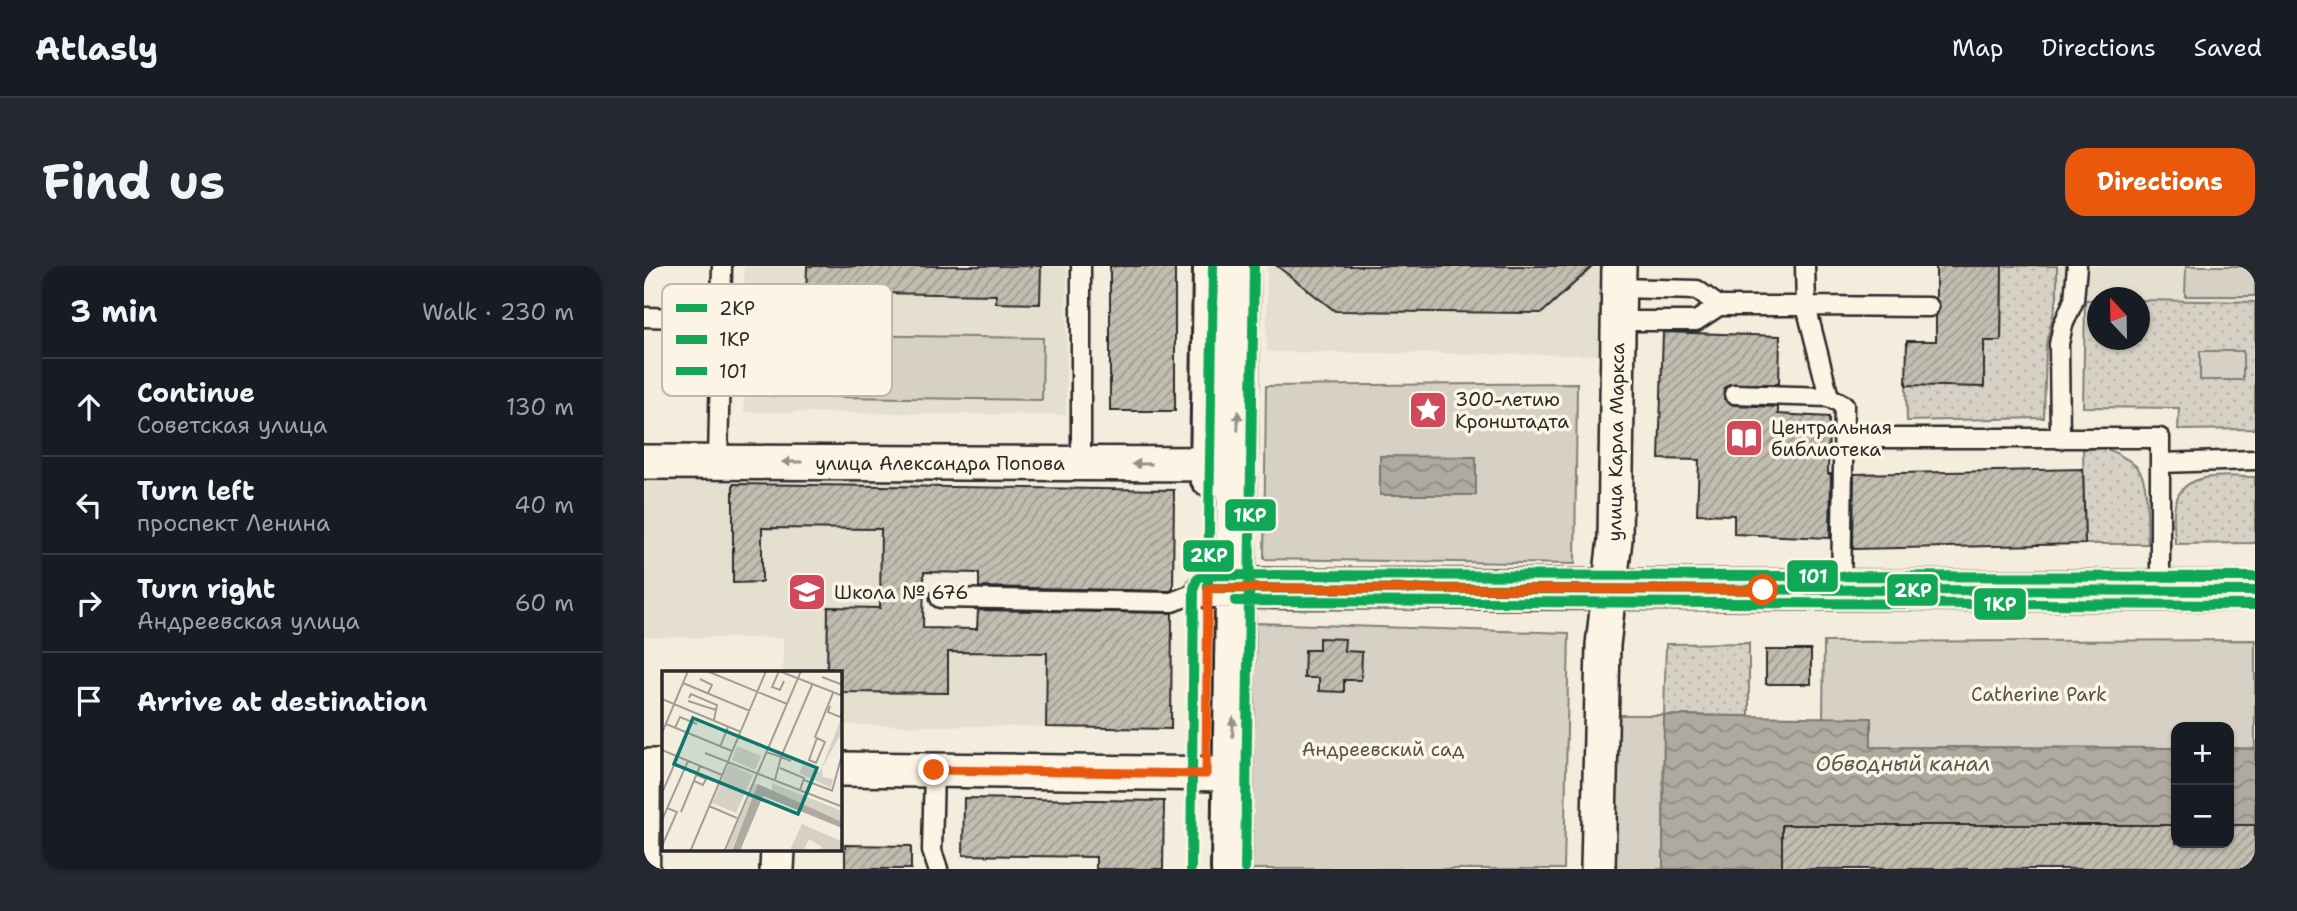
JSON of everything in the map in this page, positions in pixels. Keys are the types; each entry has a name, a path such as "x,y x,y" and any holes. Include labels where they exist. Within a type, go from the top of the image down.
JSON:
{"street":[{"path":"1205,869 1219,774 1222,588 1223,464 1213,266"},
{"path":"1223,464 1240,266"},
{"name":"улица Карла Маркса","path":"1598,869 1602,645 1615,539 1619,277"},
{"name":"улица Александра Попова","path":"644,462 1223,464"},
{"path":"1222,588 2255,591"},
{"path":"842,769 1219,774"},
{"path":"1219,774 1231,869"}],"lane":[{"path":"722,266 722,284"},
{"path":"1081,266 1081,464"},
{"path":"1805,266 1806,306 1829,397"},
{"path":"2060,439 2059,344 2063,325 2074,300 2077,266"},
{"path":"1619,277 1698,290 1719,306"},
{"path":"1618,321 1696,321 1719,306 1929,307"},
{"path":"644,317 662,317"},
{"path":"1734,394 1829,397 1844,405 1841,590"},
{"path":"718,461 719,396"},
{"path":"1843,438 2160,438 2160,591"},
{"path":"2160,463 2255,460"},
{"path":"940,598 1172,602 1222,588"},
{"path":"650,869 653,766"},
{"path":"934,770 932,851 938,869"}],"shaded area":[{"path":"744,266 1067,266 1066,415 744,412 744,396 892,396 892,284 744,284"},
{"path":"1267,266 1601,266 1599,355 1267,352"},
{"path":"2057,266 2255,266 2255,302 2150,300 2150,287 2087,287 2087,300 2057,298"},
{"name":"Школа № 676","path":"644,472 924,479 923,628 977,629 1101,614 1047,653 1046,727 842,725 842,671 783,671 783,638 644,637"}],"green space":[{"path":"2002,266 2057,266 2057,298 2046,345 2044,418 1907,421 1906,385 1984,387 1984,341 2001,340"},
{"path":"2186,266 2255,266 2255,296 2185,296"},
{"path":"2085,300 2087,350 2150,350 2150,300 2255,302 2255,429 2178,430 2179,408 2083,407"},
{"path":"892,336 1043,338 1042,400 770,396 892,396"},
{"path":"2200,351 2243,351 2243,380 2200,380"},
{"path":"1577,383 1575,564 1264,559 1266,386"},
{"path":"2106,448 2139,470 2145,485 2148,544 2085,544 2083,449"},
{"path":"2207,477 2255,477 2255,543 2175,544 2175,505 2179,493 2187,485"},
{"name":"Андреевский сад","path":"1256,623 1569,633 1564,869 1251,869"},
{"name":"Catherine Park","path":"2255,640 2255,749 2234,748 2234,722 2171,722 2171,748 1871,747 1870,718 1823,718 1824,642"},
{"path":"1749,643 1749,716 1664,715 1666,644"},
{"path":"1617,715 1664,715 1663,869 1615,869"}],"water":[{"path":"1380,456 1476,457 1476,495 1380,495"},
{"name":"Обводный канал","path":"1664,715 1871,718 1871,747 2171,748 2171,825 1783,825 1782,869 1663,869"},
{"path":"2234,748 2255,749 2255,825 2234,825"}],"building":[{"path":"807,266 1041,266 1040,304 996,303 996,295 892,293 892,284 806,284"},
{"path":"1110,266 1175,266 1175,411 1110,411"},
{"path":"1277,266 1593,266 1542,313 1335,311"},
{"path":"1936,266 2002,266 2001,341 1984,341 1984,387 1906,385 1907,341 1936,341 1936,316 1940,306 1936,299"},
{"name":"Центральная библиотека","path":"1663,332 1780,336 1779,384 1729,384 1724,389 1724,399 1734,405 1778,407 1778,414 1829,417 1830,538 1734,534 1734,515 1697,514 1699,460 1659,459"},
{"path":"2083,469 2085,544 1853,549 1854,474"},
{"path":"733,484 1174,490 1173,589 1170,591 979,587 979,573 924,572 923,628 977,629 978,610 1172,613 1171,729 1046,727 1047,653 948,652 948,693 842,692 842,671 827,671 828,607 880,608 881,529 762,528 762,582 733,583"},
{"path":"1319,638 1345,639 1344,651 1362,652 1361,680 1344,680 1344,692 1319,691 1319,678 1304,678 1305,650 1319,650"},
{"path":"1766,650 1811,650 1811,684 1766,684"},
{"path":"964,798 1164,801 1163,869 1096,869 1096,857 963,855"},
{"path":"1782,825 2171,825 2171,848 2234,848 2234,825 2255,825 2255,869 1782,869"},
{"path":"845,845 911,846 911,869 845,869"}],"transit line":[{"name":"2КР","path":"1213,266 1208,588 2255,591"},
{"name":"1КР","path":"1245,869 1254,266"},
{"name":"101","path":"1191,869 1194,588 1197,579 1204,575 2255,577"},
{"name":"1КР","path":"1235,601 2255,605"}],"place":[{"name":"300-летию Кронштадта","path":"1428,410"},
{"name":"Центральная библиотека","path":"1744,438"},
{"name":"Школа № 676","path":"807,592"}],"route":[{"path":"934,770 1206,774 1208,588 1763,590"}]}
